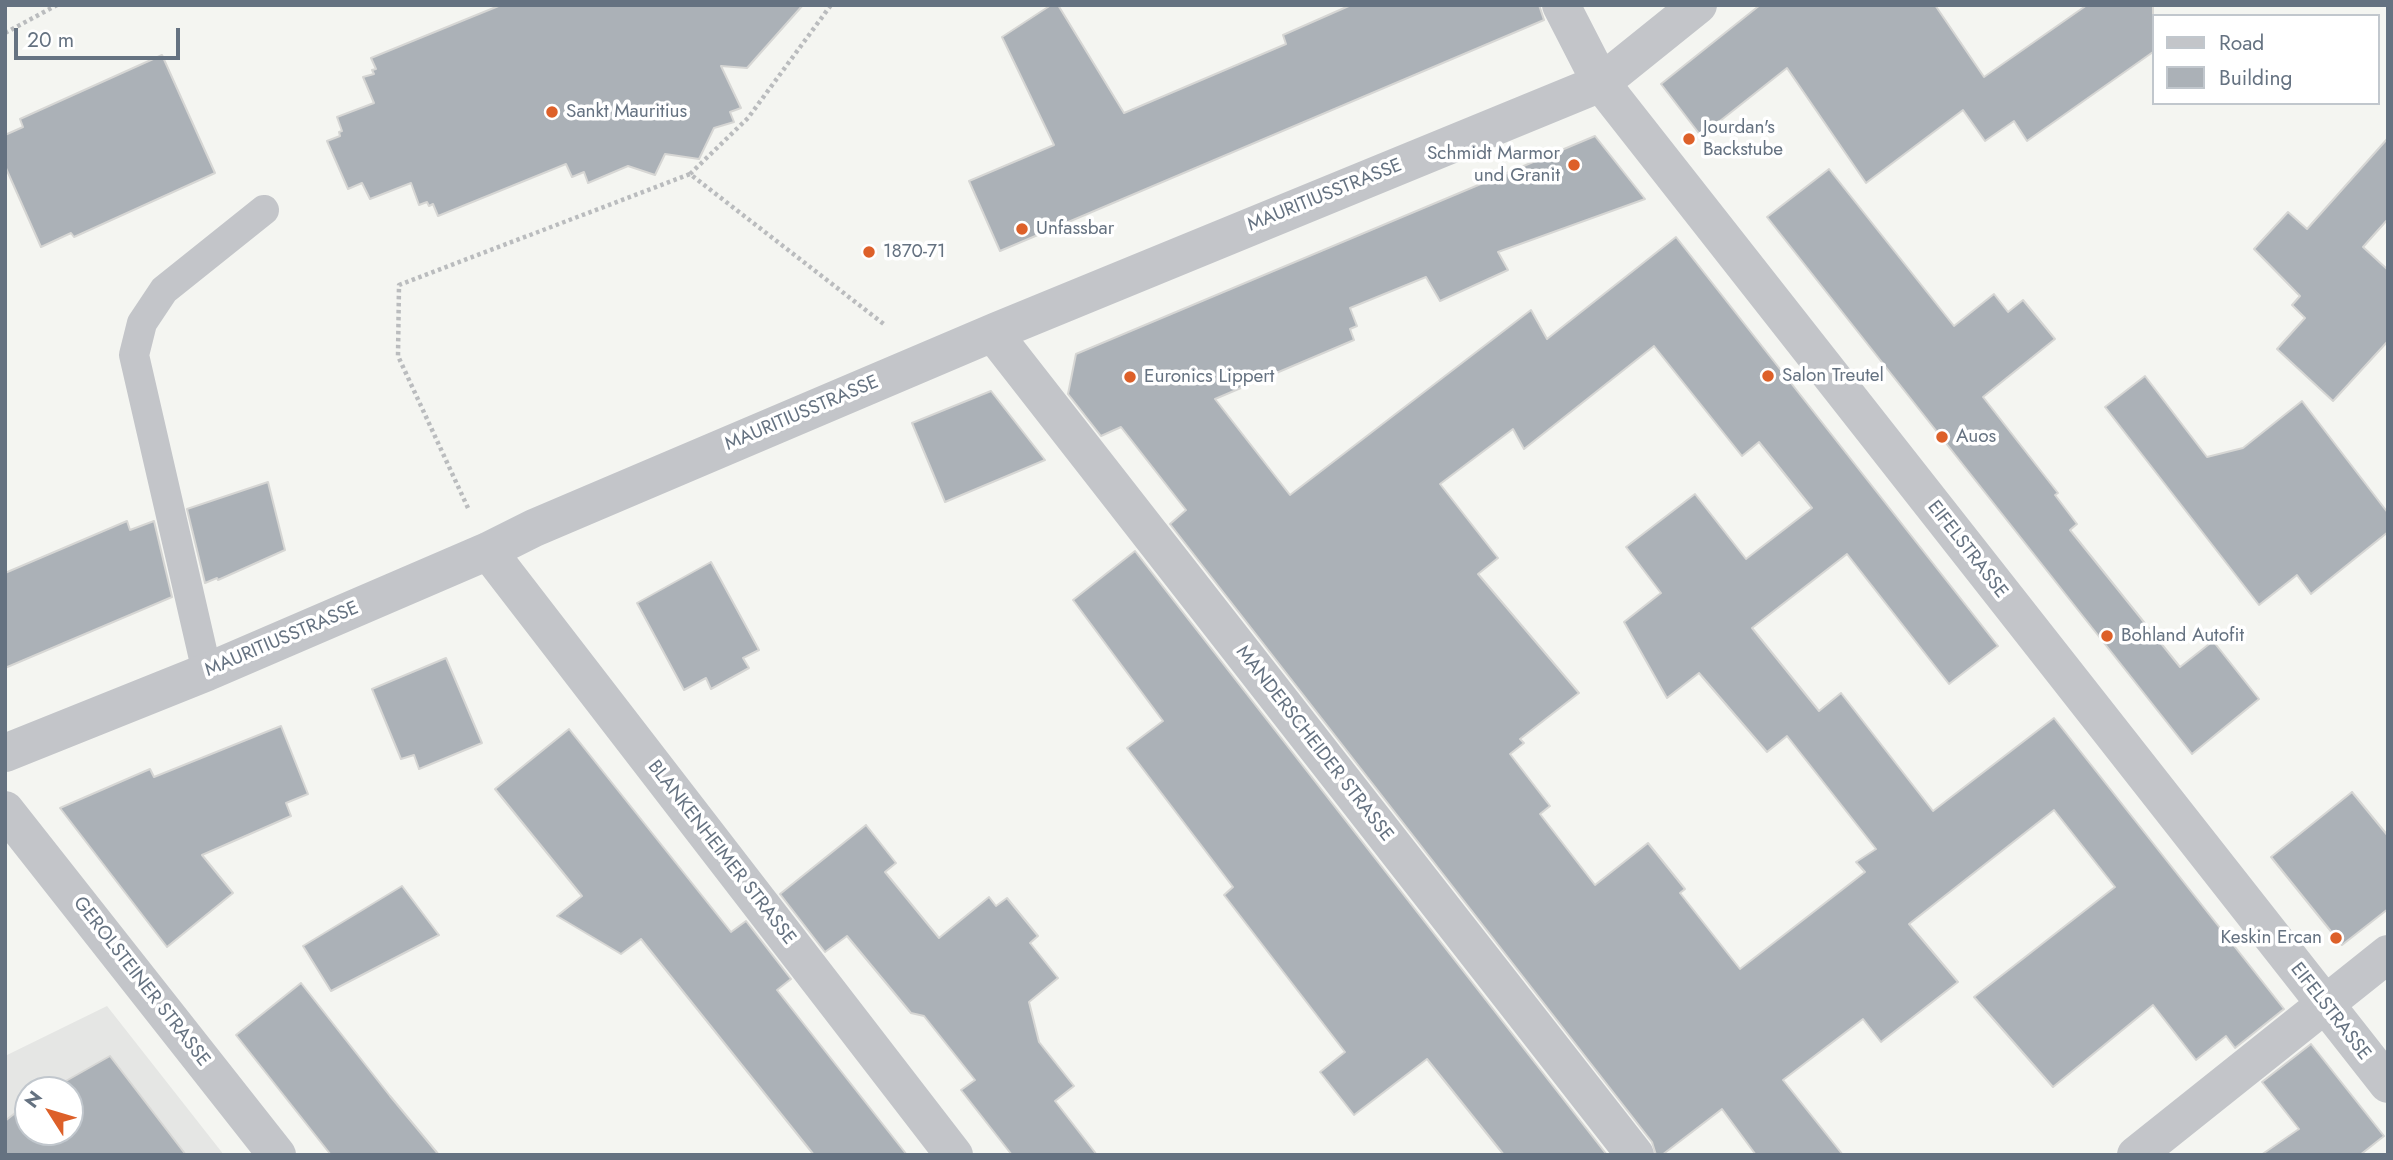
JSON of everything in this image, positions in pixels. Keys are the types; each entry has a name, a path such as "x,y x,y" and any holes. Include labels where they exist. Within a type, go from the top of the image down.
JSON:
{"street":[{"name":"EIFELSTRASSE","path":"1561,5 1601,83 2388,1084"},
{"name":"MAURITIUSSTRASSE","path":"5,753 207,672 488,551 534,528 993,333 1601,83 1698,5"},
{"name":"MANDERSCHEIDER STRASSE","path":"993,333 1635,1155"},
{"name":"BLANKENHEIMER STRASSE","path":"488,551 954,1155"},
{"name":"GEROLSTEINER STRASSE","path":"5,810 277,1155"},
{"path":"2136,1155 2388,954"}],"lane":[{"path":"207,672 134,355 142,323 164,290 264,209"}],"path":[{"path":"5,33 57,5"},
{"path":"488,551 398,356 399,285 690,174 748,118 831,5"},
{"path":"690,174 930,360"}],"shaded area":[{"path":"107,1006 224,1155 5,1155 5,1056"}],"building":[{"name":"Sankt Mauritius","path":"501,5 803,5 747,68 721,66 741,108 730,112 734,122 714,128 699,159 665,154 655,175 628,166 588,183 584,172 572,177 566,164 438,216 433,204 429,206 427,202 419,205 411,183 370,199 362,183 348,189 327,141 340,136 339,132 342,131 337,117 374,103 363,77 374,74 372,70 376,69 371,58"},
{"path":"1051,5 1058,5 1124,113 1286,44 1283,35 1351,5 1539,5 1544,20 1000,251 969,181 1054,145 1002,37"},
{"path":"1760,5 1935,5 1984,77 2087,5 2153,5 2152,53 2027,141 2014,121 1985,141 1963,110 1866,183 1787,68 1701,136 1661,84"},
{"path":"162,55 215,173 74,237 71,233 41,247 5,166 5,135 23,127 20,119"},
{"path":"1595,136 1645,199 1498,252 1508,270 1440,301 1426,277 1350,308 1357,326 1350,329 1354,340 1215,399 1290,495 1531,310 1547,339 1676,237 1998,646 1949,684 1847,554 1752,628 1819,711 1841,693 1933,811 2054,718 2284,1009 2235,1048 2226,1036 2196,1060 2153,1005 2053,1087 1974,997 2115,887 2054,810 1909,924 1958,982 1881,1042 1863,1019 1783,1080 1843,1155 1756,1155 1722,1109 1662,1155 1656,1155 1652,1142 1170,524 1186,510 1121,427 1101,436 1068,394 1076,354","holes":["1654,346 1742,456 1759,442 1812,508 1746,559 1695,494 1626,547 1661,593 1624,622 1667,698 1699,673 1767,752 1787,736 1876,849 1856,862 1865,872 1740,969 1680,893 1685,889 1648,843 1595,885 1540,814 1550,806 1510,754 1524,743 1520,739 1579,693 1478,574 1498,558 1440,484 1513,429 1524,449"]},
{"path":"2388,138 2388,219 2363,247 2388,270 2388,341 2333,401 2277,349 2305,318 2292,305 2300,296 2254,249 2288,212 2307,229"},
{"path":"1829,169 1954,326 1994,294 2008,312 2023,300 2055,339 1983,397 2058,493 2055,495 2077,524 2070,530 2180,667 2213,641 2259,699 2192,754 1767,217"},
{"path":"2145,376 2207,457 2243,448 2302,401 2388,513 2388,532 2311,594 2297,575 2259,605 2105,407"},
{"path":"991,391 1045,460 945,502 912,423"},
{"path":"268,482 285,550 218,580 217,578 205,583 187,509"},
{"path":"127,521 130,530 154,521 172,597 5,668 5,573"},
{"path":"1135,551 1607,1155 1504,1155 1427,1059 1354,1115 1320,1072 1345,1052 1224,895 1233,887 1127,748 1163,721 1073,600"},
{"path":"711,562 759,650 743,658 749,668 711,689 706,678 684,690 637,603"},
{"path":"446,658 482,743 419,769 414,755 401,759 372,689"},
{"path":"281,726 308,794 286,803 291,816 202,855 233,893 167,947 60,808 150,769 154,777"},
{"path":"569,729 731,932 746,921 791,979 777,990 907,1155 814,1155 641,939 621,954 557,916 582,896 495,789"},
{"path":"2352,792 2388,836 2388,909 2342,945 2271,857"},
{"path":"866,825 896,863 885,872 939,938 989,897 996,906 1007,898 1038,936 1030,943 1058,978 1029,1002 1039,1042 1074,1086 1055,1101 1097,1155 1012,1155 961,1090 975,1080 924,1016 911,1013 847,936 825,952 780,894"},
{"path":"402,886 439,935 331,991 303,946"},
{"path":"301,983 439,1155 331,1155 236,1035"},
{"path":"2311,1044 2384,1136 2360,1155 2261,1155 2299,1129 2262,1082"},
{"path":"110,1056 186,1155 5,1155 5,1121 14,1114 14,1146 84,1146 84,1076 75,1076"}],"place":[{"name":"Sankt Mauritius","path":"552,112"},
{"name":"Jourdan's Backstube","path":"1689,139"},
{"name":"Schmidt Marmor und Granit","path":"1574,165"},
{"name":"Unfassbar","path":"1022,229"},
{"name":"1870-71","path":"869,252"},
{"name":"Salon Treutel","path":"1768,376"},
{"name":"Euronics Lippert","path":"1130,377"},
{"name":"Auos","path":"1942,437"},
{"name":"Bohland Autofit","path":"2107,636"},
{"name":"Keskin Ercan","path":"2336,938"}]}
